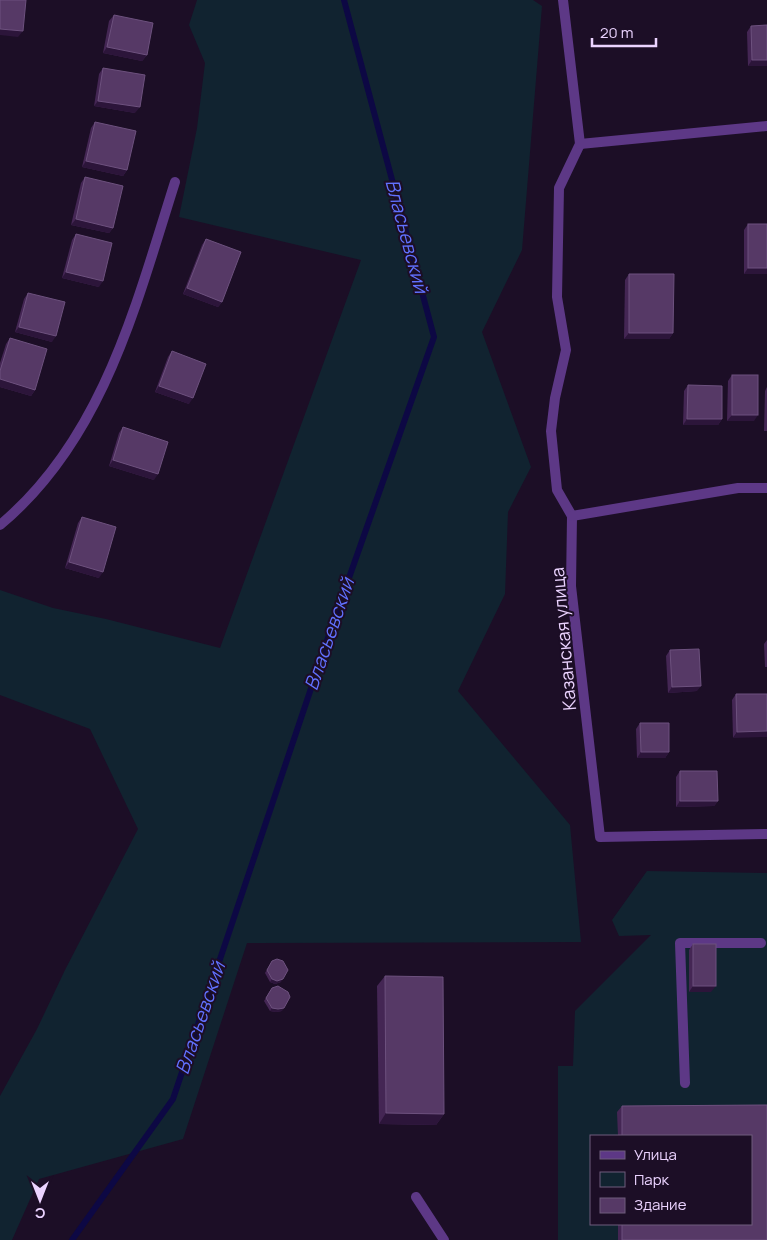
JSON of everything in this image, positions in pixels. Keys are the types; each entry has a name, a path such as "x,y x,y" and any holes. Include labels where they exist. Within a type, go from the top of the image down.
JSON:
{"street":[{"path":"563,0 580,144 767,126"},
{"name":"Казанская улица","path":"580,144 560,188 556,297 566,350 555,398 551,431 558,490 572,516 571,586 600,837 767,834"},
{"path":"0,525 36,492 65,455 98,397 132,316 175,182"},
{"path":"572,516 738,488 767,488"},
{"path":"685,1083 680,943 761,943"},
{"path":"416,1197 444,1240"}],"green space":[{"path":"197,0 533,0 542,6 522,250 482,332 531,467 508,512 505,594 458,691 570,825 581,942 247,943 183,1139 39,1179 12,1240 0,1240 0,1096 37,1029 65,970 138,829 90,729 0,695 0,590 53,608 106,619 220,648 361,260 179,217 197,128 205,63 189,25"},
{"path":"647,871 767,873 767,1240 558,1240 558,1066 573,1066 575,1011 651,935 619,936 612,920"}],"building":[{"path":"0,0 26,0 23,31 0,29"},
{"path":"114,15 153,23 147,55 107,47"},
{"path":"767,25 767,60 752,60 751,26"},
{"path":"103,68 145,75 140,107 98,101"},
{"path":"95,122 136,131 127,170 86,161"},
{"path":"85,177 123,186 113,228 76,219"},
{"path":"748,224 767,224 767,268 748,268"},
{"path":"76,234 112,243 103,281 66,272"},
{"path":"206,239 241,252 222,302 187,288"},
{"path":"629,274 674,274 673,333 629,333"},
{"path":"28,293 65,302 56,336 19,327"},
{"path":"10,338 47,349 35,390 0,379 0,371"},
{"path":"172,351 206,364 193,398 159,386"},
{"path":"732,375 758,375 758,415 732,415"},
{"path":"688,385 722,386 722,419 687,419"},
{"path":"123,427 168,442 158,474 113,460"},
{"path":"82,517 116,527 103,572 69,562"},
{"path":"699,649 701,686 672,687 670,650"},
{"path":"736,694 767,694 767,731 737,732"},
{"path":"640,723 669,723 669,752 641,752"},
{"path":"680,771 717,771 718,801 680,801"},
{"path":"693,944 716,944 716,986 693,986"},
{"path":"277,959 283,961 288,970 283,979 277,981 272,979 267,970 272,961"},
{"path":"385,976 443,977 444,1114 386,1113"},
{"path":"278,986 288,992 290,997 284,1008 278,1009 272,1008 266,998 272,988"},
{"path":"767,1105 767,1240 622,1240 622,1225 752,1225 752,1135 622,1135 622,1106"}],"waterway":[{"name":"Власьевский","path":"72,1240 173,1099 332,626 434,337 344,0"}]}
